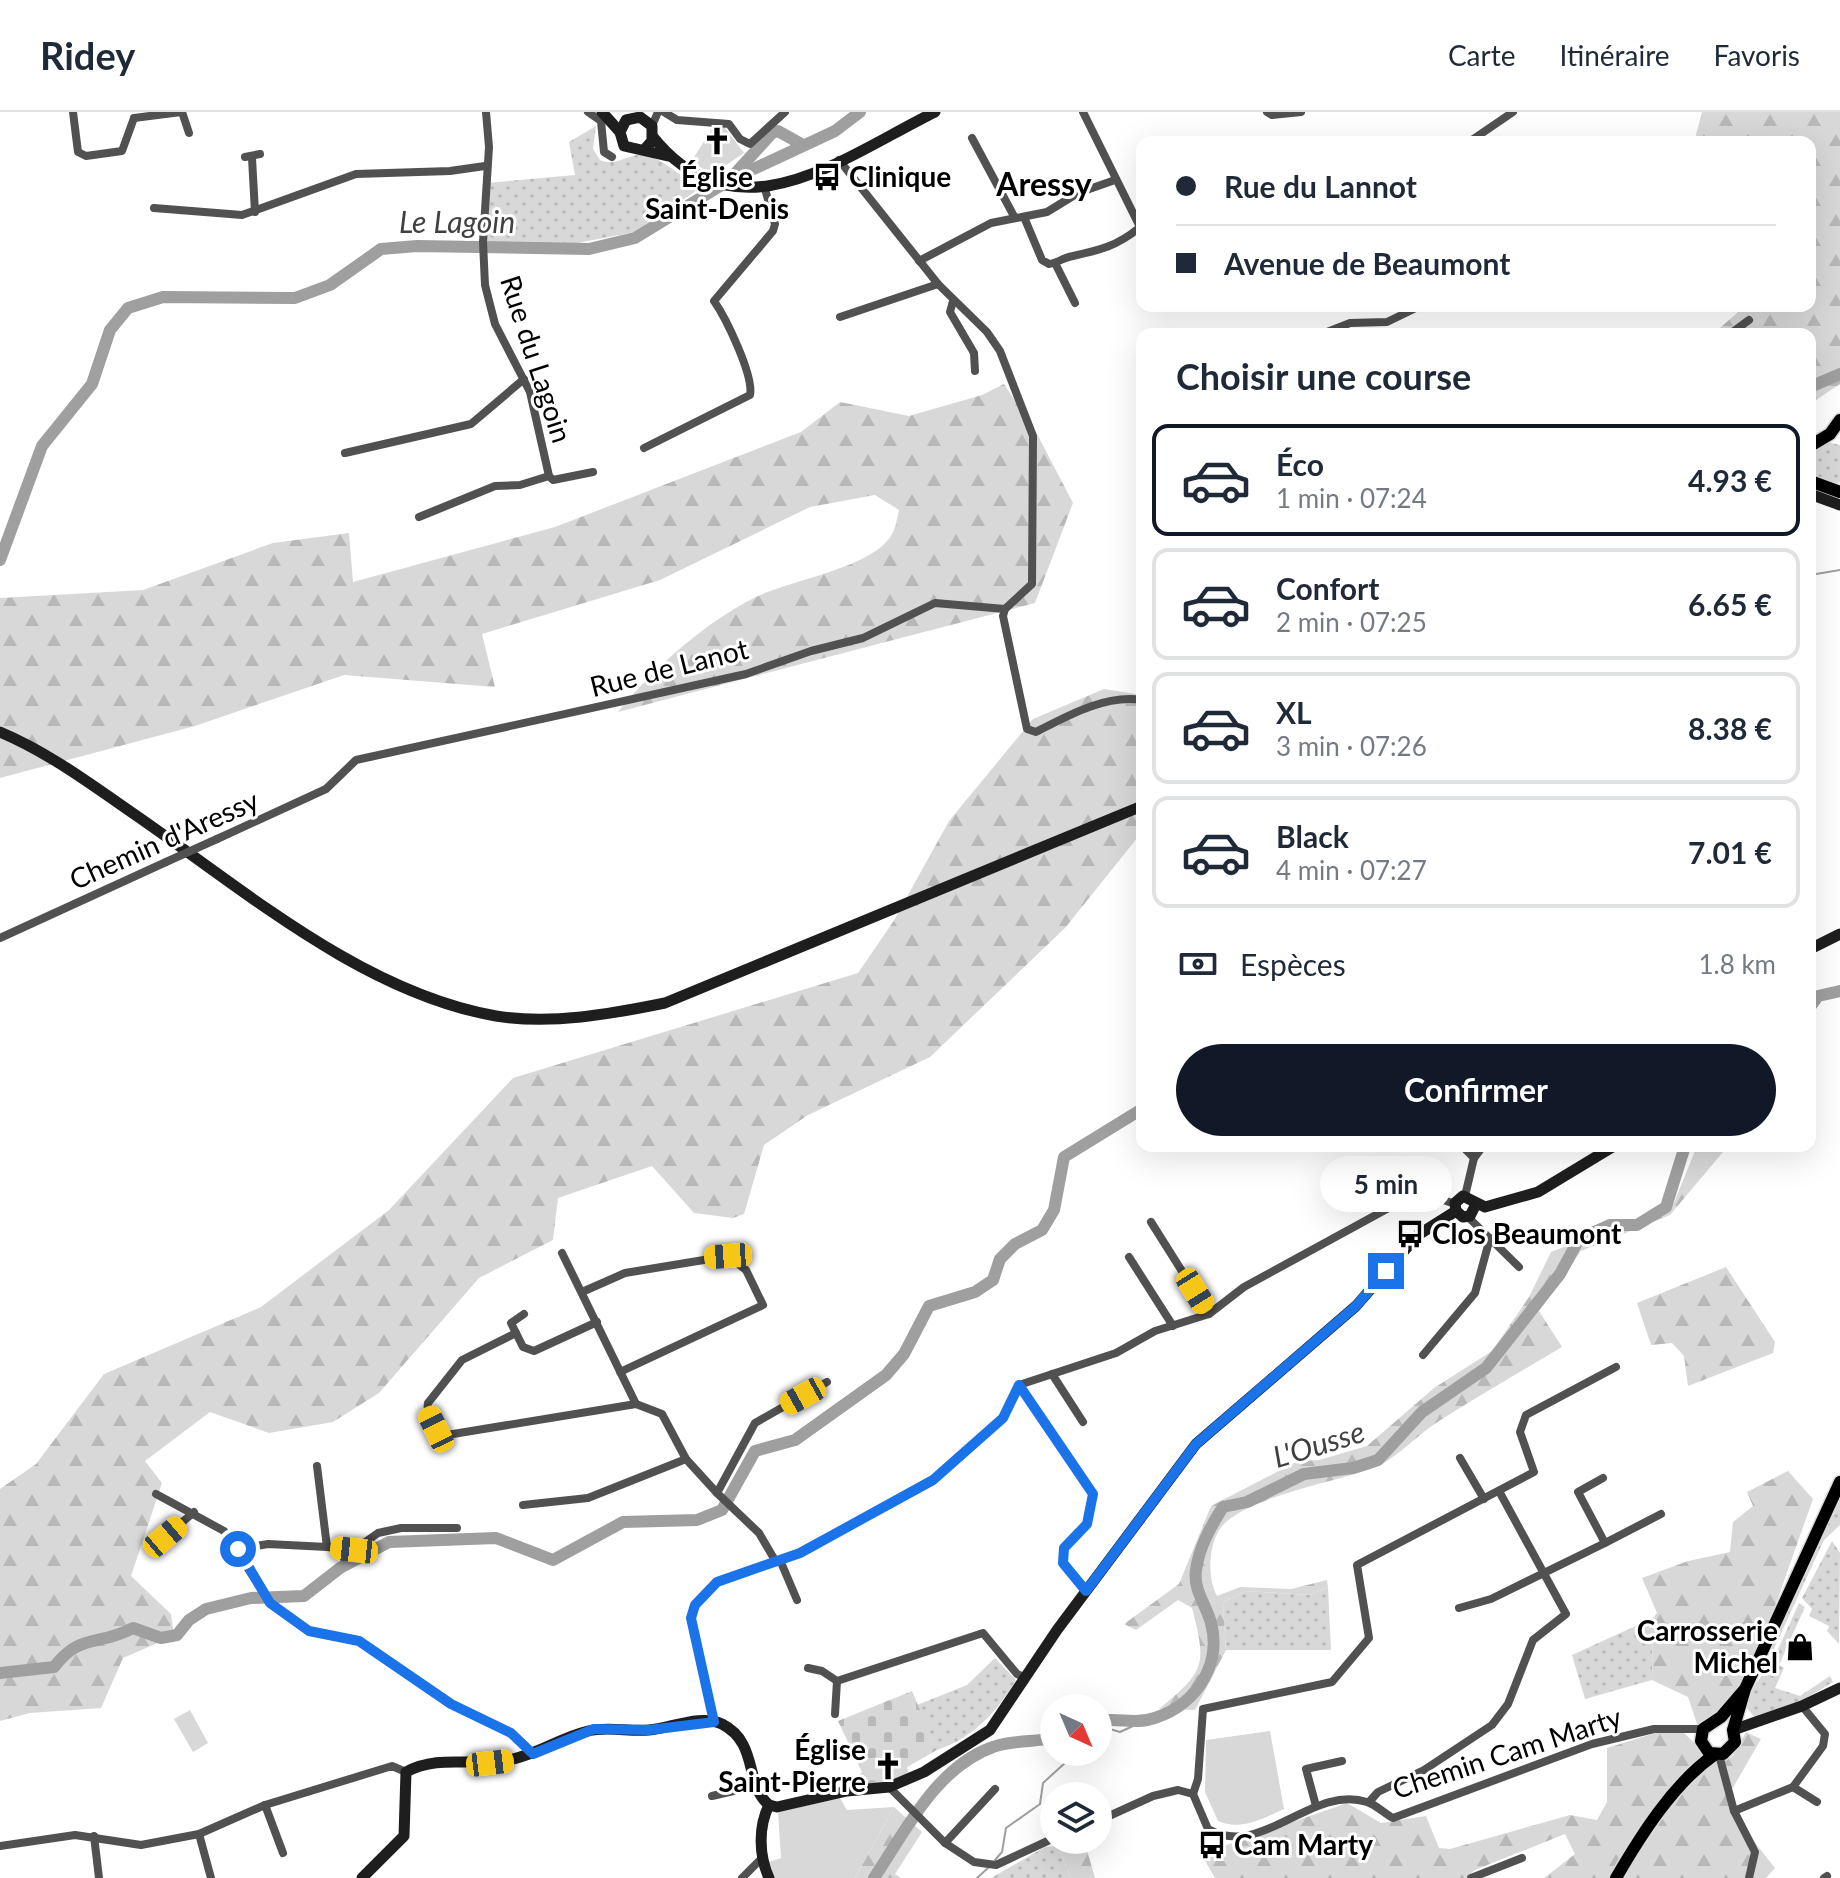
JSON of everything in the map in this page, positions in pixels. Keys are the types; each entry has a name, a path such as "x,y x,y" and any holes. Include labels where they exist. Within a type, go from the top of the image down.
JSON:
{"main road":[{"path":"602,112 626,120 640,115 668,156"},
{"path":"602,112 629,144 668,156 710,181 765,189 805,177 935,112"},
{"path":"626,120 629,144"},
{"path":"629,144 652,131"},
{"path":"1816,443 1825,438 1840,420"},
{"path":"1825,438 1840,441"},
{"path":"1816,483 1838,489"},
{"path":"1816,496 1840,505"},
{"path":"0,726 94,780 367,969"},
{"path":"0,732 76,774 317,940 367,969 407,990 458,1008 499,1016 546,1018 629,1010 1136,805"},
{"path":"1816,946 1840,934"},
{"path":"362,1878 404,1836 406,1772 422,1763 490,1763 533,1754 594,1729 649,1730 714,1722 730,1730 745,1748 753,1768 755,1786 769,1805 777,1807 847,1791 889,1787 924,1772 990,1730 1086,1591 1196,1444 1356,1306 1418,1235 1459,1204 1498,1204 1538,1192 1604,1152"},
{"path":"1459,1204 1468,1217 1475,1211 1476,1204"},
{"path":"1616,1878 1650,1825 1689,1776 1732,1747 1733,1730 1744,1694 1840,1482"},
{"path":"1733,1730 1802,1706 1840,1688"},
{"path":"1689,1776 1702,1738 1744,1694"},
{"path":"1744,1694 1746,1715 1758,1722"},
{"path":"1717,1721 1727,1723 1733,1730"},
{"path":"1702,1738 1717,1755"},
{"path":"769,1805 763,1817 761,1859 769,1878"}],"street":[{"path":"73,112 78,152 86,156 122,151 132,115 182,112 189,133"},
{"name":"Rue du Lagoin","path":"486,112 489,147 485,166 483,258 495,324 524,379 549,476 553,480 593,472"},
{"path":"588,112 601,121 604,152 612,157 629,144"},
{"path":"652,131 661,112 677,120 729,124 748,144 785,112"},
{"path":"1083,112 1136,221"},
{"path":"1267,112 1272,115 1301,112"},
{"path":"1478,136 1513,112"},
{"path":"972,138 1042,260 1055,263 1071,256 1095,254 1136,232"},
{"path":"252,156 255,212"},
{"path":"839,160 938,284 987,332 1000,351 1033,436 1033,576 1027,591 1005,609 1004,631 1027,729 1031,733 1090,708 1128,698 1136,699"},
{"path":"154,208 231,216 255,212 356,174 450,171 485,166"},
{"path":"919,261 991,223 1047,212 1078,193 1115,180"},
{"path":"644,448 750,395 750,383 734,339 714,301 773,231 775,224 765,189"},
{"path":"1055,263 1075,303"},
{"path":"840,317 938,284"},
{"path":"953,301 950,312 974,353 975,371"},
{"path":"1337,328 1350,323 1387,322 1408,312"},
{"path":"1738,328 1749,320"},
{"path":"345,453 471,424 524,379"},
{"path":"419,517 495,486 520,485 549,476"},
{"name":"Rue de Lanot","path":"340,773 356,760 746,674 811,651 863,638 935,603 1005,609"},
{"name":"Chemin d'Aressy","path":"0,938 326,789 340,773"},
{"path":"1468,1152 1474,1158"},
{"path":"714,1722 691,1633 695,1605 717,1582 800,1553 933,1480 1003,1418 1017,1388 1116,1353 1155,1331 1209,1314 1244,1287 1396,1204 1429,1195 1459,1204 1478,1152"},
{"path":"1468,1217 1519,1267"},
{"path":"1151,1222 1209,1314"},
{"path":"1423,1355 1475,1293 1490,1238"},
{"path":"562,1253 636,1404"},
{"path":"582,1292 625,1273 728,1256 746,1270 763,1305 620,1372"},
{"path":"1129,1257 1173,1326"},
{"path":"524,1314 511,1323 523,1347 534,1351 597,1322"},
{"path":"516,1333 462,1360 428,1403 427,1410 441,1434 636,1404 662,1414 686,1459 732,1510 759,1533 778,1561 797,1600"},
{"path":"1112,1815 1153,1796 1178,1790 1193,1794 1198,1779 1203,1709 1332,1682 1369,1638 1357,1565 1534,1472 1520,1432 1526,1415 1616,1367"},
{"path":"1052,1374 1083,1422"},
{"path":"718,1494 755,1423 827,1382"},
{"path":"1017,1388 1093,1494 1087,1524 1064,1548 1063,1563 1086,1591"},
{"path":"1460,1458 1484,1499"},
{"path":"523,1505 588,1498 686,1459"},
{"path":"317,1466 327,1547"},
{"path":"1603,1478 1578,1492 1605,1543"},
{"path":"1369,1802 1378,1792 1424,1770 1492,1725 1508,1704 1533,1640 1566,1614 1499,1491"},
{"path":"156,1494 224,1531 270,1603 309,1631 359,1641 451,1704 511,1733 533,1754"},
{"path":"165,1537 194,1512"},
{"path":"1459,1608 1491,1599 1661,1514"},
{"path":"238,1549 268,1544 354,1550 378,1533 401,1528 457,1528"},
{"path":"837,1681 983,1633 1017,1674 1026,1678"},
{"path":"808,1668 822,1671 837,1681"},
{"path":"835,1714 837,1681"},
{"path":"1734,1811 1793,1787 1825,1741 1825,1734 1802,1706"},
{"name":"Chemin Cam Marty","path":"1193,1794 1208,1829 1232,1837 1266,1830 1316,1806 1337,1802 1369,1802 1393,1818 1592,1744 1654,1729 1686,1731 1702,1738"},
{"path":"1717,1755 1734,1811 1755,1852 1749,1878"},
{"path":"1316,1806 1306,1769 1342,1761"},
{"path":"0,1846 75,1835 141,1845 199,1834 265,1805 392,1766 406,1772"},
{"path":"712,1796 755,1786"},
{"path":"889,1787 945,1843 983,1865 996,1865 1040,1845"},
{"path":"1793,1787 1817,1802"},
{"path":"945,1843 995,1789"},
{"path":"265,1805 283,1853"},
{"path":"199,1834 211,1878"},
{"path":"94,1836 99,1878"},
{"path":"1471,1878 1522,1858"},
{"path":"742,1878 761,1859"}],"green space":[{"path":"1702,112 1840,112 1840,384 1816,400 1816,328 1720,328 1738,312 1816,312 1816,136 1696,136"},
{"path":"723,125 744,153 713,174 691,162 713,127"},
{"path":"596,126 593,149 600,160 613,162 643,154 650,156 699,189 635,232 577,243 485,243 487,183 575,175 569,142"},
{"path":"1004,384 1037,434 1073,503 1035,603 618,712 680,648 735,609 769,591 850,564 882,546 893,532 899,510 875,495 810,507 660,580 482,634 495,687 344,675 195,726 0,778 0,598 143,590 273,543 349,533 353,582 555,527 801,432 840,402 909,416 982,395"},
{"path":"1826,442 1840,445 1840,482 1825,484 1816,478 1816,450"},
{"path":"1104,689 1136,694 1136,839 1065,928 930,1057 808,1115 764,1145 744,1214 733,1218 694,1213 652,1166 558,1198 553,1240 479,1278 379,1393 333,1422 269,1433 210,1412 145,1461 162,1483 131,1576 171,1614 174,1636 123,1658 101,1708 30,1713 0,1721 0,1489 36,1464 104,1374 261,1307 389,1210 513,1078 858,973 893,922 949,821 1033,719"},
{"path":"1695,1152 1723,1152 1670,1215 1581,1251 1539,1311 1562,1347 1436,1423 1380,1465 1271,1499 1234,1516 1222,1526 1217,1533 1210,1561 1217,1596 1240,1587 1291,1589 1327,1580 1328,1587 1310,1595 1246,1591 1223,1602 1226,1650 1195,1710 1159,1709 1186,1685 1198,1666 1200,1643 1192,1608 1178,1600 1136,1630 1124,1624 1179,1584 1211,1506 1298,1461 1319,1460 1367,1446 1434,1388 1492,1351 1529,1297 1551,1252 1673,1205"},
{"path":"1726,1267 1775,1342 1773,1353 1688,1386 1684,1356 1672,1343 1651,1345 1637,1303"},
{"path":"1788,1471 1813,1499 1766,1632 1733,1705 1697,1724 1688,1697 1652,1680 1653,1618 1657,1613 1642,1578 1688,1561 1730,1552 1733,1522 1753,1506 1747,1492"},
{"path":"1840,1496 1840,1525 1824,1540 1772,1653 1769,1652"},
{"path":"1832,1541 1840,1553 1839,1644 1827,1631 1829,1626 1809,1616 1812,1609 1802,1598"},
{"path":"1328,1587 1331,1650 1226,1650 1223,1602 1246,1591 1310,1595"},
{"path":"1799,1603 1805,1607 1779,1665 1784,1668 1775,1688 1800,1696 1830,1676 1833,1682 1795,1705 1756,1719 1746,1707 1750,1692 1774,1658"},
{"path":"1653,1618 1652,1680 1585,1699 1572,1655"},
{"path":"995,1658 1016,1680 1000,1703 973,1731 937,1750 917,1705 967,1685"},
{"path":"912,1691 937,1750 907,1767 908,1774 888,1782 860,1786 855,1779 862,1772 838,1721"},
{"path":"190,1710 208,1743 193,1752 174,1719"},
{"path":"1270,1731 1284,1809 1244,1824 1218,1821 1205,1792 1206,1740"},
{"path":"1683,1732 1713,1761 1732,1757 1746,1732 1761,1739 1731,1791 1745,1830 1775,1868 1766,1878 1544,1878 1575,1854 1565,1834 1475,1870 1465,1878 1215,1878 1201,1854 1347,1803 1381,1823 1426,1816 1439,1848 1450,1849 1570,1815 1597,1820 1607,1802 1607,1748 1655,1733"},
{"path":"840,1798 847,1810 894,1807 855,1878 774,1878 768,1862 781,1858 778,1812"},
{"path":"894,1807 922,1832 895,1874 901,1878 855,1878"},
{"path":"1040,1850 1040,1854 1061,1854 1071,1878 991,1878"},
{"path":"1061,1854 1088,1854 1095,1878 1071,1878"}],"waterway":[{"name":"Le Lagoin","path":"0,560 42,446 92,384 110,330 128,308 163,297 295,298 330,285 381,249 417,246 589,249 635,238 730,180 835,131 860,112"},
{"path":"732,177 772,133 778,131 803,145"},
{"path":"1816,384 1840,374"},
{"path":"1816,574 1840,570"},
{"name":"L'Ousse","path":"1816,999 1840,991"},
{"path":"0,1673 54,1667 82,1644 133,1628 161,1638 177,1635 189,1620 206,1609 251,1598 304,1596 340,1568 389,1542 496,1538 553,1560 623,1522 697,1520 722,1510 755,1451 795,1440 886,1375 904,1354 929,1306 975,1292 993,1280 1000,1259 1015,1244 1042,1230 1054,1210 1064,1157 1136,1113"},
{"name":"L'Ousse","path":"1112,1720 1141,1721 1163,1715 1190,1697 1208,1671 1214,1640 1196,1584 1196,1570 1203,1545 1223,1507 1247,1502 1304,1474 1353,1468 1378,1460 1422,1412 1486,1368 1560,1274 1579,1239 1610,1225 1637,1225 1666,1207 1683,1152"},
{"path":"1112,1730 1120,1732 1146,1720"},
{"name":"L'Ousse","path":"874,1878 924,1803 955,1769 993,1747 1040,1739"},
{"path":"995,1860 1002,1852 1006,1828 1040,1804 1043,1783 1062,1766"},
{"path":"977,1878 988,1868"}],"place":[{"name":"Église Saint-Denis","path":"717,141"},
{"name":"Clinique","path":"827,177"},
{"name":"Clos Beaumont","path":"1410,1234"},
{"name":"Carrosserie Michel","path":"1800,1647"},
{"name":"Église Saint-Pierre","path":"888,1766"},
{"name":"Cam Marty","path":"1212,1845"}],"district":[{"name":"Aressy","path":"1044,185"}],"route":[{"path":"238,1549 270,1603 309,1631 359,1641 451,1704 511,1733 533,1754 594,1729 649,1730 701,1721 714,1722 691,1633 691,1618 695,1605 717,1582 800,1553 933,1480 1003,1418 1019,1385 1093,1494 1087,1524 1064,1548 1063,1563 1086,1591 1196,1444 1230,1411 1356,1306 1386,1271"}]}
